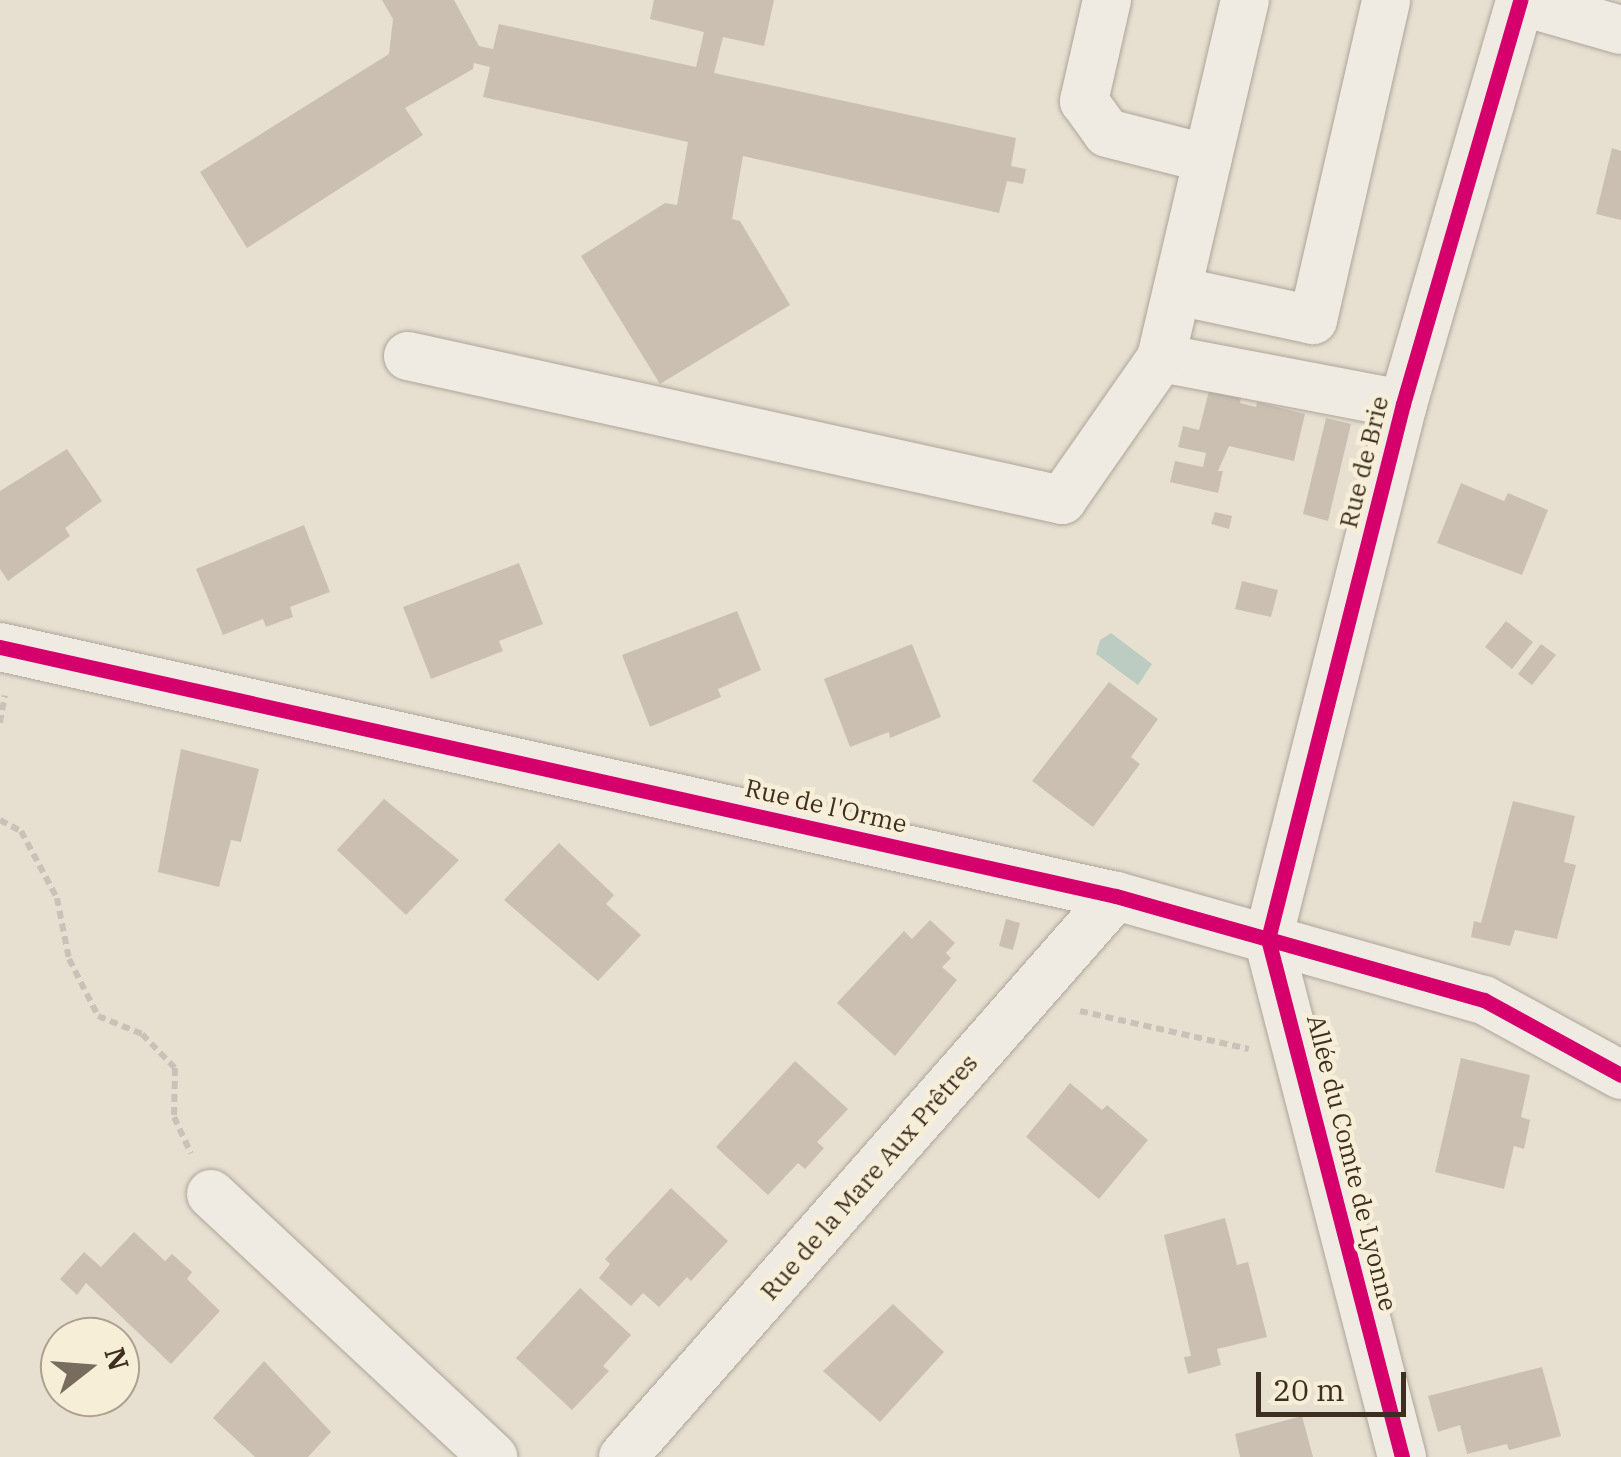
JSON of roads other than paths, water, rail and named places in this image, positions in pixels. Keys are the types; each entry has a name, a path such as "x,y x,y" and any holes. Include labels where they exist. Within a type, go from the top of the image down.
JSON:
{"street":[{"path":"1108,0 1084,101 1107,133 1208,159"},
{"path":"408,356 1062,500 1162,358 1245,0"},
{"path":"1178,290 1313,320 1386,0"},
{"path":"1520,0 1621,30"},
{"name":"Rue de Brie","path":"1268,939 1403,404 1520,0"},
{"path":"1162,358 1403,404"},
{"name":"Rue de l'Orme","path":"0,647 1116,896 1484,1000 1621,1074"},
{"name":"Rue de la Mare Aux Prêtres","path":"623,1457 1116,896"},
{"name":"Allée du Comte de Lyonne","path":"1268,939 1402,1457"},
{"path":"212,1194 493,1457"}]}
